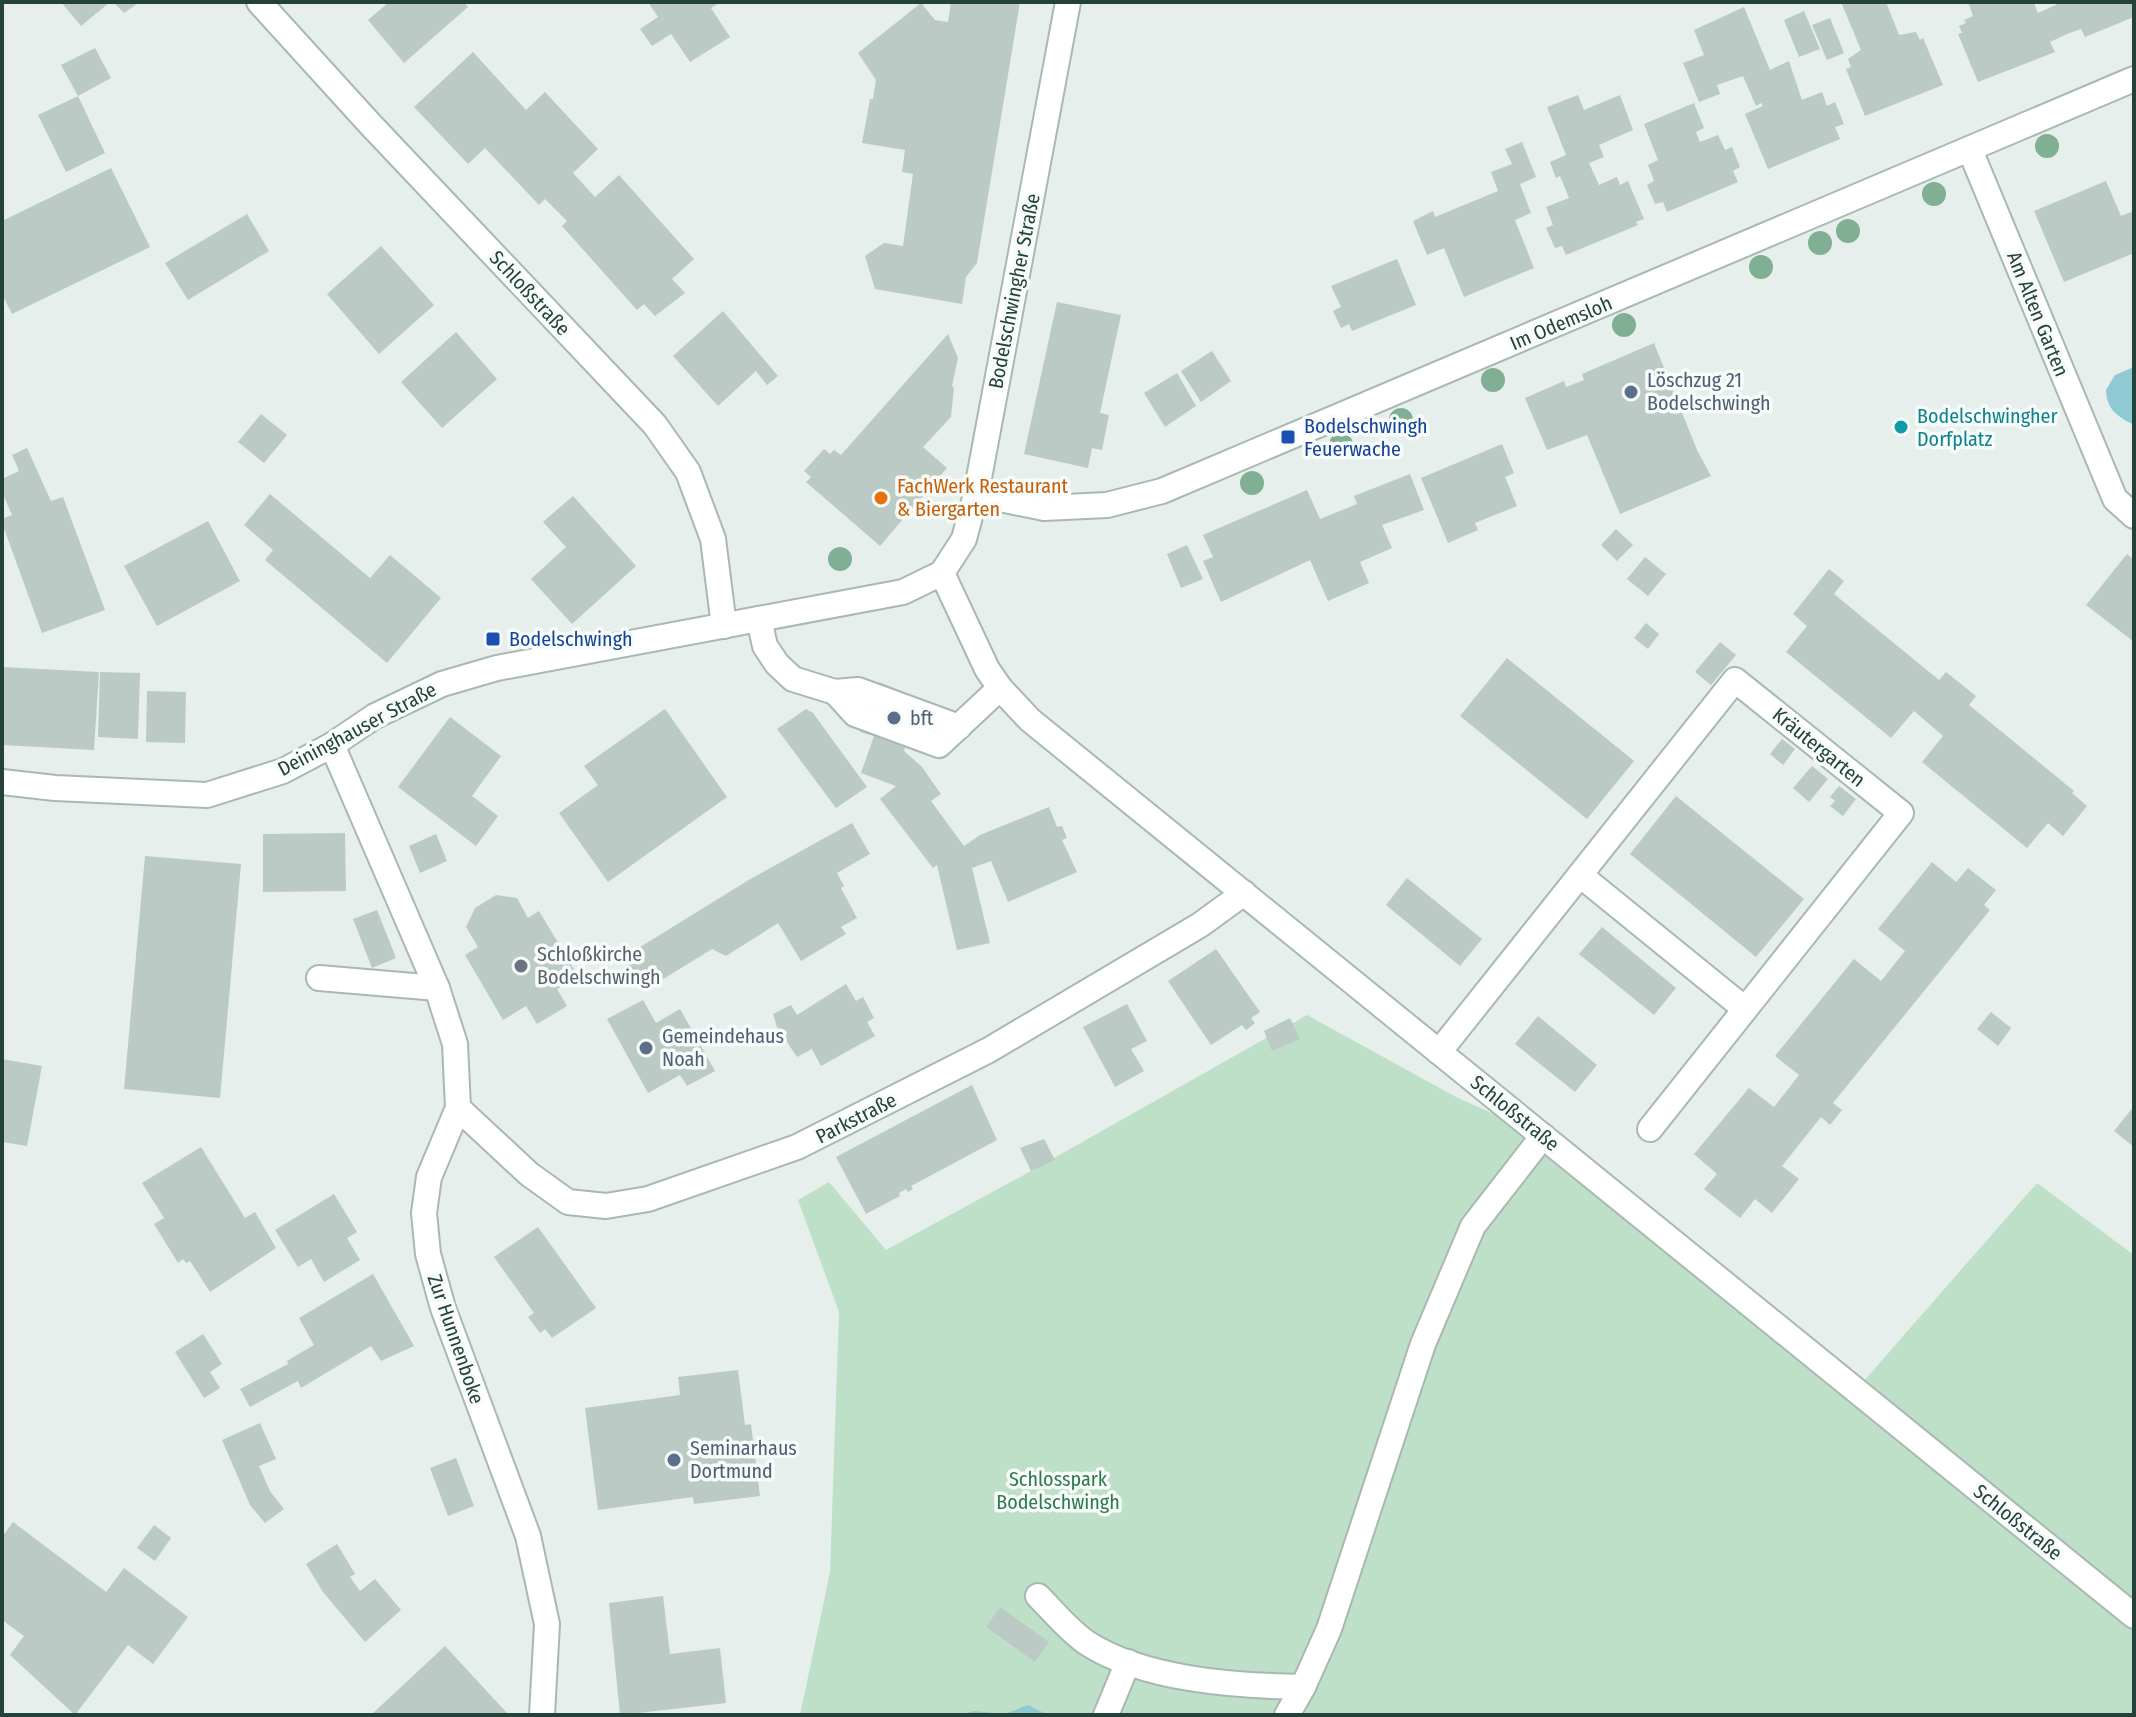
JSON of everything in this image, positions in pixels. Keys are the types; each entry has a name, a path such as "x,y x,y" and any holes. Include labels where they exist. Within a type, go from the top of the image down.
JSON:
{"street":[{"name":"Schloßstraße","path":"259,2 655,425 688,472 713,539 724,626"},
{"name":"Bodelschwingher Straße","path":"942,573 964,539 976,494 1068,2"},
{"name":"Im Odemsloh","path":"976,494 1044,508 1107,505 1162,491 2134,79"},
{"name":"Am Alten Garten","path":"1970,150 2115,499 2134,516"},
{"name":"Schloßstraße","path":"942,573 987,669 1030,720 2134,1616"},
{"name":"Deininghauser Straße","path":"2,782 55,788 207,795 283,771 332,745 375,716 442,684 497,668 903,592 942,573"},
{"path":"759,619 765,646 777,664 793,679 835,692 855,714 939,745 1000,688"},
{"name":"Kräutergarten","path":"1439,1052 1735,680 1901,813 1650,1129"},
{"name":"Zur Hunnenboke","path":"332,745 437,988 455,1044 458,1108 429,1177 424,1213 428,1254 443,1308 528,1536 547,1624 542,1715"},
{"path":"1580,875 1745,1009"},
{"name":"Parkstraße","path":"458,1108 529,1174 568,1202 606,1206 648,1199 797,1147 989,1050 1200,925 1244,893"},
{"path":"319,978 437,988"},
{"path":"1287,1715 1329,1629 1423,1344 1473,1226 1543,1136"},
{"path":"1038,1596 1087,1643 1162,1674 1303,1687"},
{"path":"1106,1715 1128,1662"}],"green space":[{"name":"Schlosspark Bodelschwingh","path":"1307,1015 1456,1097 1543,1136 1856,1390 2037,1183 2134,1255 2134,1715 800,1715 830,1572 839,1312 798,1200 829,1182 886,1250"}],"water":[{"path":"2134,367 2134,425 2114,412 2108,403 2106,390 2115,375"},
{"path":"1028,1705 1048,1715 960,1715 974,1711 1005,1714"}],"building":[{"path":"61,2 110,2 81,26"},
{"path":"113,2 140,2 124,13"},
{"path":"389,2 464,2 468,7 404,63 368,20"},
{"path":"648,2 720,2 711,8 730,37 690,62 671,34 652,46 640,29 658,17"},
{"path":"951,2 1020,2 977,263 966,277 962,304 875,289 865,256 884,243 903,246 913,174 902,172 905,150 862,143 876,80 858,53 921,3 935,20 948,22"},
{"path":"1841,2 1886,2 1899,35 1916,32 1920,40 1923,38 1943,85 1865,116 1846,69 1851,67 1848,59 1861,50"},
{"path":"1968,2 2029,2 2034,3 2038,13 2062,2 2134,2 2134,17 2085,37 2081,29 2067,34 2050,42 2055,52 1978,82 1958,34 1962,33 1959,26 1966,23 1964,20 1973,16"},
{"path":"1744,7 1770,70 1789,61 1802,100 1822,92 1827,106 1835,102 1844,124 1835,127 1840,139 1768,169 1745,114 1763,106 1761,103 1756,106 1743,76 1717,85 1720,94 1699,102 1683,63 1704,55 1694,30"},
{"path":"1804,11 1820,49 1799,57 1784,20"},
{"path":"1830,18 1844,53 1827,60 1812,25"},
{"path":"95,48 111,78 78,96 61,65"},
{"path":"473,52 526,110 545,92 598,149 573,173 595,197 619,175 694,259 672,279 685,293 655,316 644,304 637,310 562,226 567,221 545,199 539,205 485,148 468,164 414,107"},
{"path":"1578,95 1584,110 1620,95 1633,130 1599,145 1604,157 1589,163 1599,185 1617,177 1620,185 1628,181 1644,219 1636,222 1638,225 1566,255 1562,246 1555,248 1546,228 1553,225 1546,207 1569,198 1550,162 1566,155 1547,107"},
{"path":"78,96 105,153 66,172 38,115"},
{"path":"1694,103 1704,128 1696,132 1700,142 1718,135 1725,150 1732,147 1740,167 1733,171 1738,182 1667,212 1663,202 1655,204 1647,185 1654,181 1648,165 1658,160 1644,124"},
{"path":"1522,142 1536,177 1520,184 1531,213 1515,220 1534,268 1464,297 1444,248 1427,255 1413,221 1433,211 1435,217 1498,191 1491,172 1512,164 1505,149"},
{"path":"111,168 150,247 12,314 2,294 2,221"},
{"path":"2106,181 2121,216 2134,211 2134,253 2064,282 2034,211"},
{"path":"247,214 269,251 188,300 165,263"},
{"path":"381,246 434,305 379,354 327,294"},
{"path":"1397,259 1416,305 1352,331 1349,324 1341,328 1333,311 1341,307 1331,286"},
{"path":"1057,302 1121,315 1100,413 1109,415 1102,450 1092,448 1088,468 1024,454"},
{"path":"723,311 778,376 767,385 756,371 718,406 673,356"},
{"path":"456,332 497,379 442,428 401,382"},
{"path":"948,334 958,358 952,386 951,417 923,447 947,468 880,546 806,482 811,477 804,471 824,449 830,454 834,450 841,455"},
{"path":"1654,343 1697,450 1711,476 1620,514 1587,435 1547,450 1525,398 1564,381 1566,387 1584,380 1582,374"},
{"path":"1212,351 1231,381 1201,402 1181,371"},
{"path":"1177,373 1196,406 1165,427 1144,393"},
{"path":"261,414 287,435 264,463 238,442"},
{"path":"1502,444 1514,473 1505,477 1517,506 1475,523 1478,530 1448,543 1421,478"},
{"path":"27,448 51,501 63,497 105,610 42,633 2,523 2,519 12,515 2,492 2,479 19,471 12,455"},
{"path":"1410,474 1424,510 1382,525 1392,548 1360,562 1369,583 1328,601 1310,560 1221,602 1203,561 1213,557 1203,535 1307,490 1320,519 1357,504 1354,496"},
{"path":"270,494 370,578 390,555 441,598 387,663 265,560 273,550 244,525"},
{"path":"573,496 636,566 572,624 531,579 566,547 543,522"},
{"path":"208,521 240,581 157,626 124,566"},
{"path":"1616,529 1633,545 1617,561 1601,545"},
{"path":"1187,545 1203,579 1181,588 1167,554"},
{"path":"2127,554 2134,560 2134,642 2086,605"},
{"path":"1645,557 1666,574 1648,596 1627,579"},
{"path":"1829,569 1844,581 1834,594 1939,680 1946,672 1976,696 1969,705 2074,791 2072,793 2087,806 2063,836 2048,823 2027,848 1922,762 1943,736 1914,711 1891,738 1786,652 1807,626 1793,614"},
{"path":"1646,623 1659,634 1648,649 1634,638"},
{"path":"1720,642 1736,655 1711,685 1695,672"},
{"path":"1507,658 1634,761 1587,819 1460,716"},
{"path":"2,667 99,672 94,750 2,745"},
{"path":"100,672 140,673 138,739 98,737"},
{"path":"879,682 926,701 908,748 905,747 904,751 922,767 941,794 931,801 964,846 980,835 1049,807 1057,827 1062,826 1067,838 1062,840 1077,872 1008,902 991,861 972,868 990,943 957,950 937,865 933,868 880,799 896,786 861,773 874,736 860,732"},
{"path":"147,691 186,692 185,743 146,742"},
{"path":"665,709 727,797 608,882 559,813 598,785 584,766"},
{"path":"806,709 813,713 867,787 836,808 777,729"},
{"path":"450,717 501,756 472,796 498,816 476,846 398,787"},
{"path":"1782,739 1795,749 1783,765 1770,754"},
{"path":"1812,766 1828,779 1809,802 1793,788"},
{"path":"1839,786 1856,799 1843,816 1830,806 1835,801 1830,797"},
{"path":"1676,796 1804,899 1756,957 1630,854"},
{"path":"852,823 870,854 837,873 844,886 841,888 857,918 841,927 846,934 801,961 778,923 726,956 712,949 644,991 624,957 752,878"},
{"path":"345,833 346,891 263,892 263,834"},
{"path":"436,834 447,861 420,873 409,846"},
{"path":"145,856 241,864 220,1098 124,1089"},
{"path":"1932,862 1956,882 1968,868 1996,890 1984,905 1990,910 1833,1103 1842,1110 1830,1125 1821,1117 1782,1166 1799,1179 1772,1213 1755,1199 1740,1218 1704,1189 1717,1174 1694,1154 1749,1088 1774,1107 1799,1075 1775,1056 1854,959 1881,981 1905,951 1878,929"},
{"path":"1407,878 1482,939 1460,966 1386,905"},
{"name":"Schloßkirche Bodelschwingh","path":"496,895 517,898 528,918 539,911 578,976 557,989 567,1006 537,1024 526,1006 503,1020 465,955 478,947 466,927 475,908"},
{"path":"377,910 396,958 372,968 353,919"},
{"path":"1602,927 1676,988 1654,1015 1579,954"},
{"path":"1216,949 1260,1012 1251,1018 1255,1023 1246,1030 1242,1025 1211,1045 1168,981"},
{"path":"846,984 856,1001 863,997 874,1018 867,1022 875,1036 821,1066 812,1049 797,1057 777,1027 773,1014 791,1005 797,1015"},
{"name":"Gemeindehaus Noah","path":"643,1000 656,1023 680,1009 715,1071 687,1086 680,1075 648,1093 607,1019"},
{"path":"1127,1004 1147,1041 1131,1049 1144,1071 1115,1087 1083,1027"},
{"path":"1991,1012 2011,1028 1998,1046 1977,1029"},
{"path":"1538,1016 1597,1065 1575,1092 1515,1044"},
{"path":"1290,1018 1300,1039 1272,1051 1264,1031"},
{"path":"2,1059 42,1066 27,1146 2,1142"},
{"path":"972,1085 997,1140 866,1214 836,1157"},
{"path":"2134,1106 2134,1147 2114,1131"},
{"path":"1044,1139 1055,1160 1031,1171 1020,1148"},
{"path":"201,1147 245,1218 255,1212 276,1248 210,1292 190,1261 186,1263 183,1259 178,1263 154,1224 164,1218 142,1183"},
{"path":"334,1194 357,1232 347,1238 360,1260 324,1282 311,1259 298,1267 275,1230"},
{"path":"538,1227 596,1308 552,1338 545,1329 540,1333 528,1317 534,1313 494,1257"},
{"path":"373,1274 414,1346 381,1361 371,1346 301,1388 298,1381 250,1407 240,1389 288,1364 287,1361 314,1345 299,1318"},
{"path":"203,1334 222,1364 210,1372 220,1388 204,1398 175,1352"},
{"name":"Seminarhaus Dortmund","path":"738,1370 745,1425 751,1424 760,1496 694,1504 693,1497 598,1510 585,1408 680,1395 678,1377"},
{"path":"260,1423 276,1459 259,1466 270,1491 284,1509 265,1523 250,1505 222,1440"},
{"path":"456,1458 474,1506 448,1516 430,1468"},
{"path":"13,1522 106,1592 124,1568 188,1617 153,1664 128,1645 75,1715 10,1655 24,1636 2,1620 2,1537"},
{"path":"154,1525 171,1538 155,1561 137,1548"},
{"path":"337,1544 355,1574 350,1577 360,1591 375,1579 401,1610 365,1642 323,1592 306,1564"},
{"path":"663,1596 670,1654 720,1648 726,1703 620,1715 609,1603"},
{"path":"1000,1607 1049,1642 1035,1662 986,1627"},
{"path":"445,1646 507,1713 371,1715"}],"place":[{"name":"Löschzug 21 Bodelschwingh","path":"1631,392"},
{"name":"Bodelschwingher Dorfplatz","path":"1901,427"},
{"name":"Bodelschwingh Feuerwache","path":"1288,437"},
{"name":"FachWerk Restaurant & Biergarten","path":"881,498"},
{"name":"Bodelschwingh","path":"493,639"},
{"name":"bft","path":"894,718"},
{"name":"Schloßkirche Bodelschwingh","path":"521,966"},
{"name":"Gemeindehaus Noah","path":"646,1048"},
{"name":"Seminarhaus Dortmund","path":"674,1460"}]}
